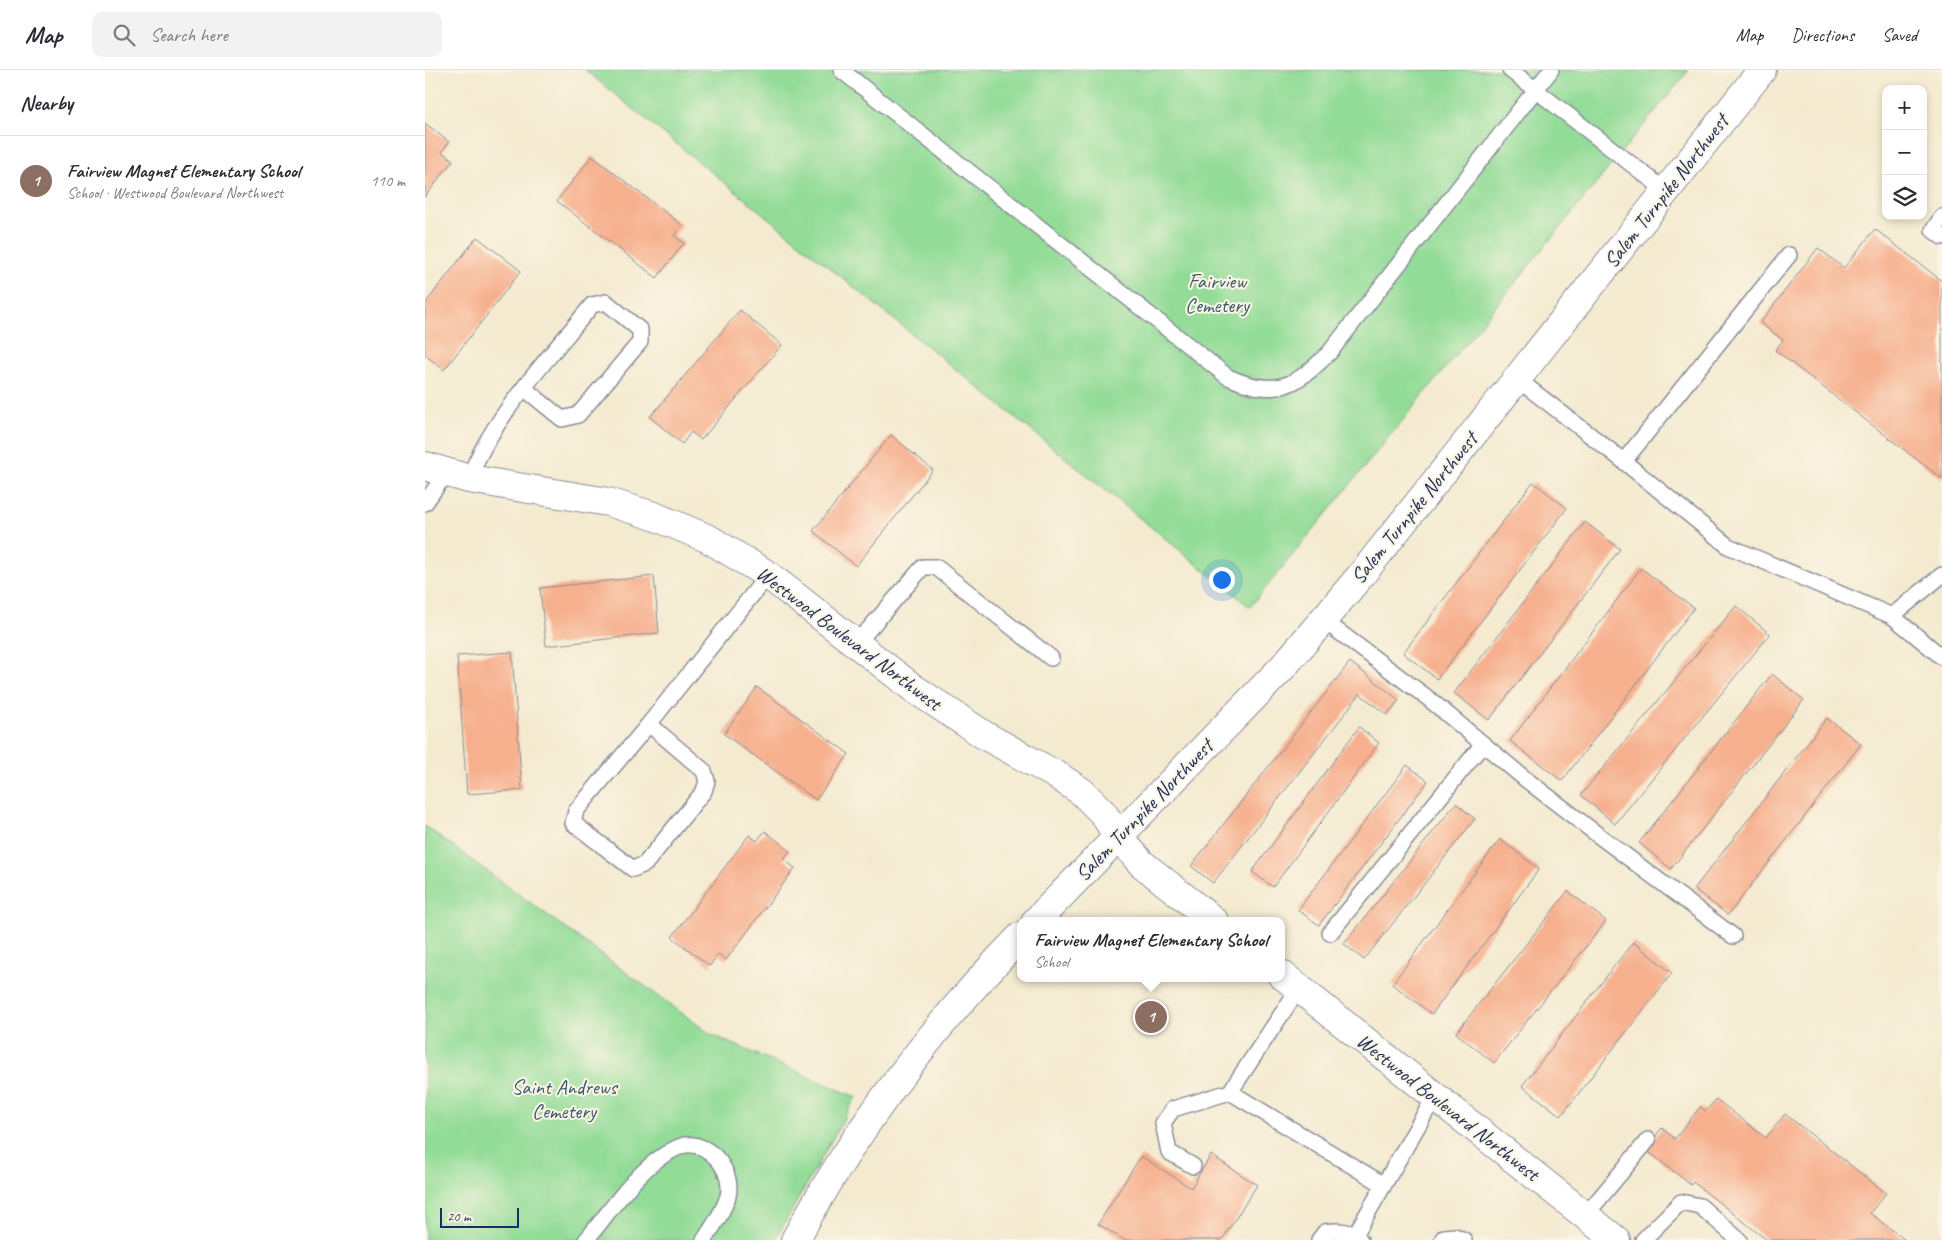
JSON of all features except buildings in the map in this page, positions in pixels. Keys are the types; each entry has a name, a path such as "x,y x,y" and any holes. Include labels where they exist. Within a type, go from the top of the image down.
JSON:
{"street":[{"name":"Salem Turnpike Northwest","path":"1040,917 1283,667 1323,620 1762,70"},
{"name":"Westwood Boulevard Northwest","path":"447,472 608,502 654,516 709,539 768,575 913,688 976,730 1058,776 1082,792 1103,813 1141,863 1209,917"},
{"path":"795,1240 824,1188 877,1106 945,1020 987,971 1017,940"},
{"name":"Westwood Boulevard Northwest","path":"1290,981 1616,1240"}],"lane":[{"path":"841,70 1228,377 1248,386 1265,388 1287,386 1307,375 1330,352 1551,70"},
{"path":"1511,70 1666,191"},
{"path":"1942,217 1933,230 1942,237"},
{"path":"1624,461 1789,255"},
{"path":"425,503 447,472 486,440 525,389 592,305 606,302 640,330 639,342 578,415 561,419 525,389"},
{"path":"1517,378 1624,461 1728,546 1892,616 1942,657"},
{"path":"856,644 923,568 936,568 1051,658"},
{"path":"649,724 704,771 707,781 704,791 645,864 633,869 573,823 576,811 649,724 768,575"},
{"path":"1892,616 1942,575"},
{"path":"1323,620 1429,699 1597,835 1733,936"},
{"path":"1329,933 1483,744"},
{"path":"1193,1166 1169,1152 1163,1123 1173,1109 1231,1092 1290,981"},
{"path":"1231,1092 1384,1185"},
{"path":"1319,1240 1325,1232 1338,1230 1358,1237 1384,1185 1435,1096"},
{"path":"1585,1216 1648,1140"},
{"path":"586,1240 641,1174 664,1155 684,1145 698,1146 707,1151 719,1161 727,1175 728,1195 720,1216 704,1240"},
{"path":"1643,1240 1681,1202 1700,1206 1739,1240"},
{"path":"1442,1240 1444,1237 1455,1236 1464,1240"}],"green space":[{"name":"Fairview Cemetery","path":"585,70 1689,70 1250,607"},
{"name":"Saint Andrews Cemetery","path":"425,826 712,1035 856,1097 775,1240 425,1240"}],"place":[{"name":"Fairview Magnet Elementary School","path":"1151,1017"}]}
